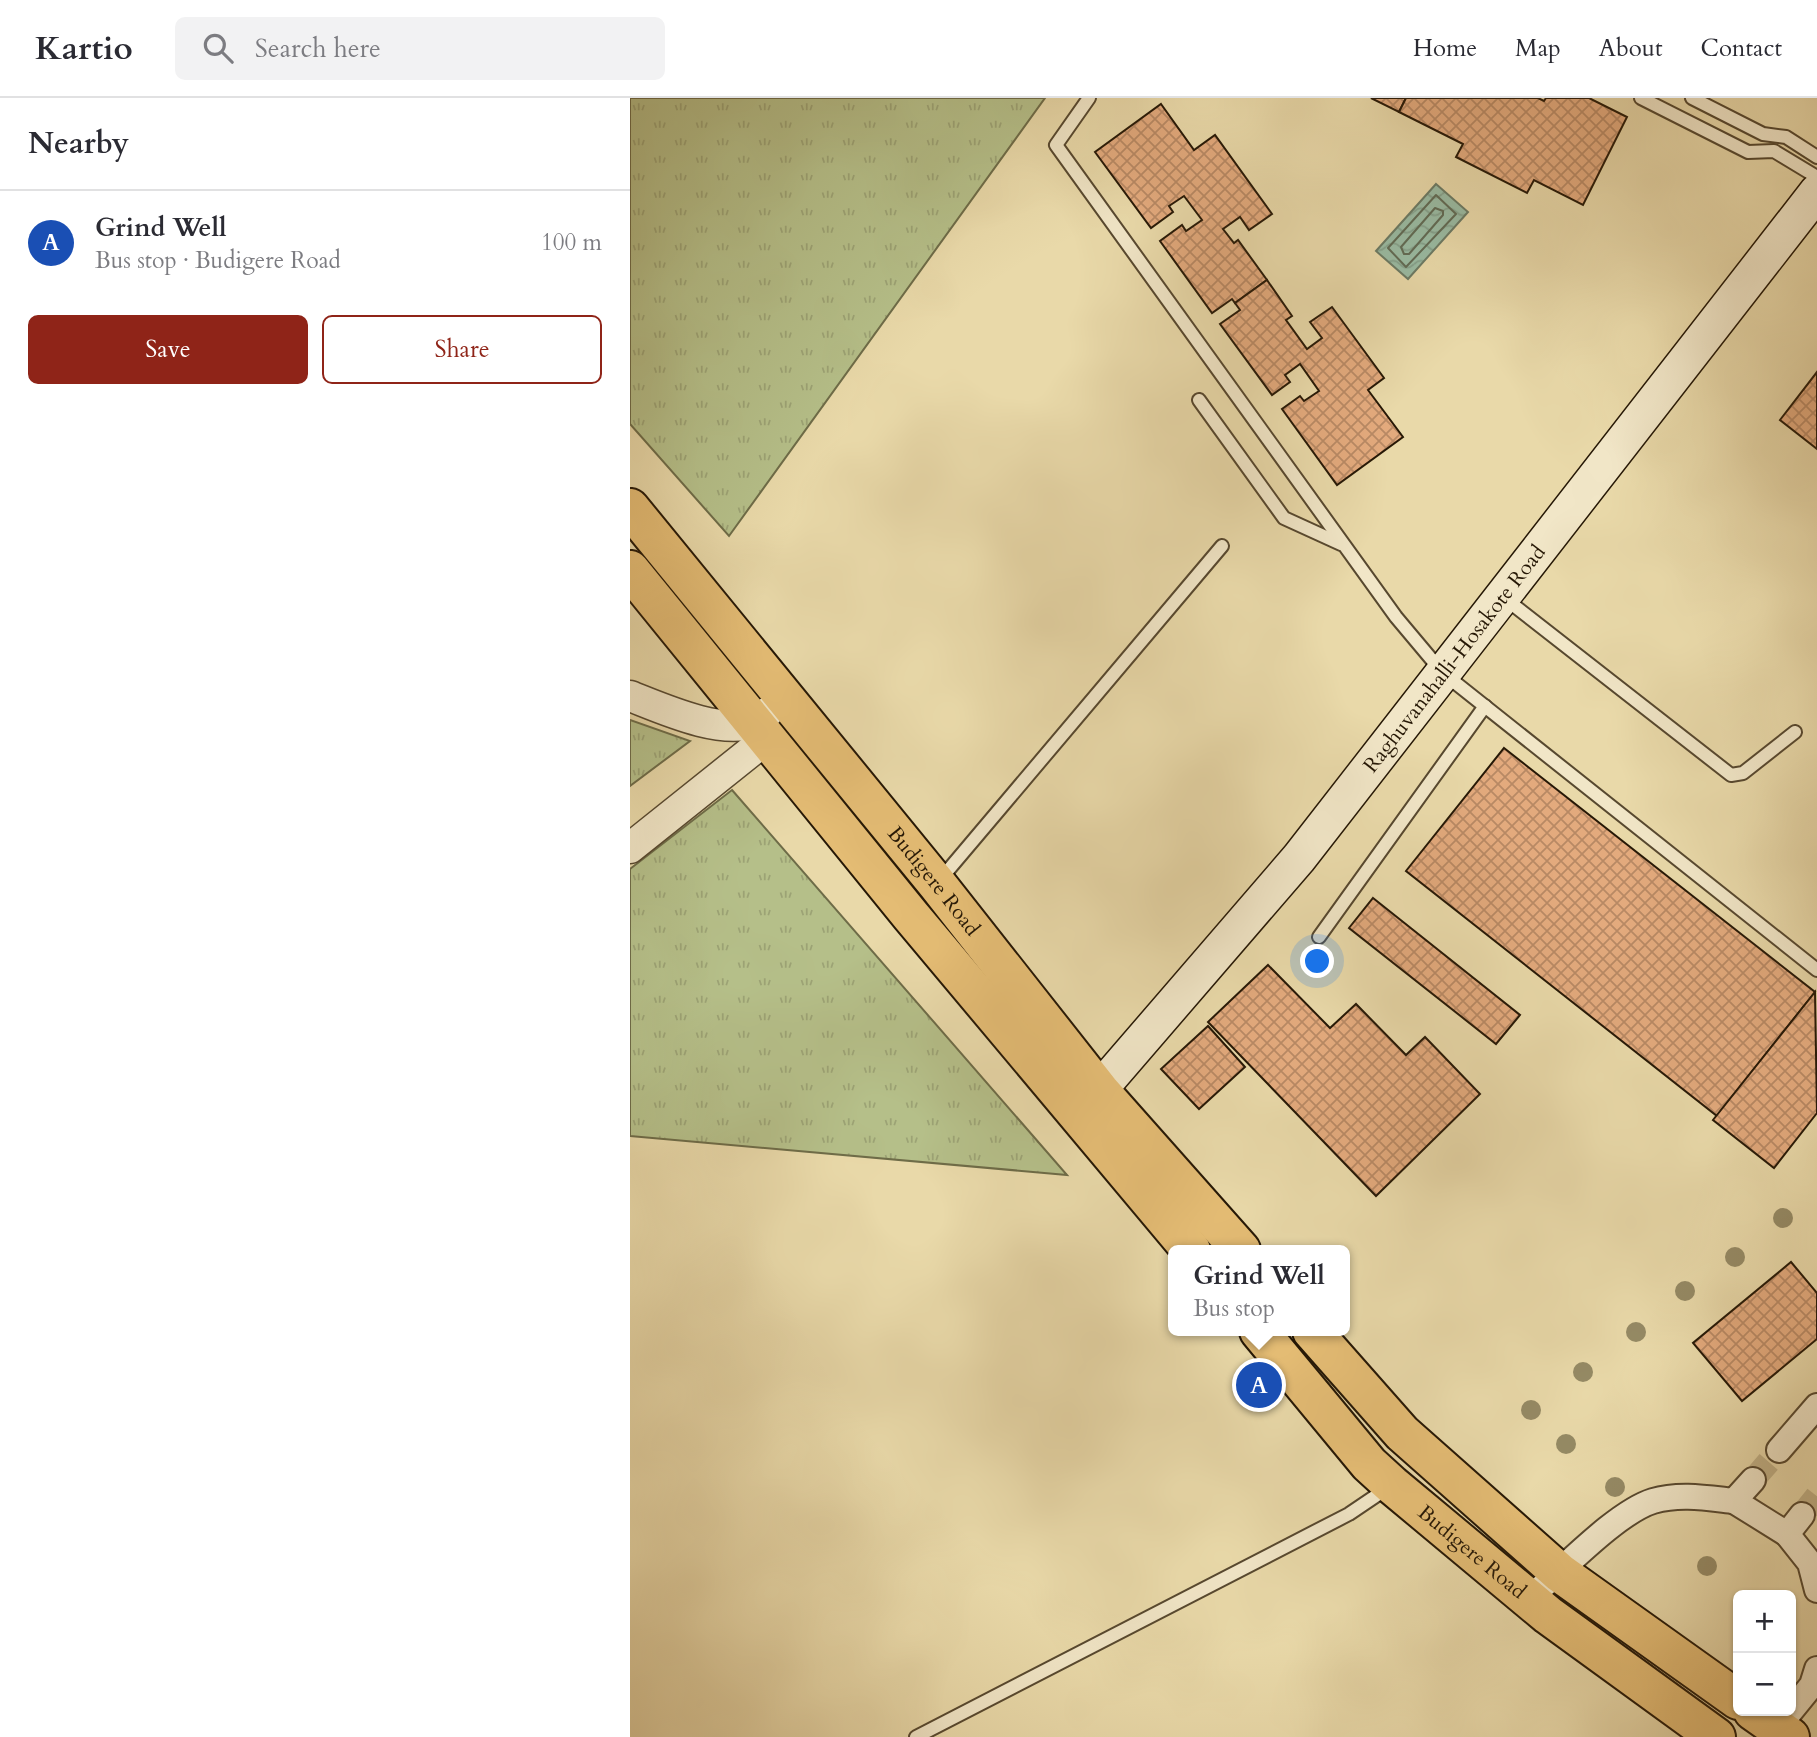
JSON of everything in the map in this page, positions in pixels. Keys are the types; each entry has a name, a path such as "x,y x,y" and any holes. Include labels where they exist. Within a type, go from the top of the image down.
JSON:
{"main road":[{"name":"Raghuvanahalli-Hosakote Road","path":"1089,1103 1299,858 1817,192"},
{"name":"Budigere Road","path":"630,508 937,884 1188,1245"},
{"name":"Budigere Road","path":"630,570 911,916 1089,1103 1236,1245"},
{"name":"Budigere Road","path":"1263,1336 1369,1464 1392,1485 1528,1599 1716,1737"},
{"name":"Budigere Road","path":"1316,1336 1402,1433 1560,1573 1733,1696"}],"street":[{"path":"630,696 699,722 762,730"},
{"path":"630,848 762,730 785,698"},
{"path":"1779,1450 1817,1406"},
{"path":"1734,1501 1753,1480"},
{"path":"1528,1599 1611,1526 1651,1501 1685,1496 1734,1501 1794,1524 1810,1563 1817,1590"},
{"path":"1773,1725 1812,1685 1817,1669"}],"lane":[{"path":"1089,98 1056,145 1396,618 1443,673 1817,970"},
{"path":"1641,98 1748,152 1774,151 1817,177"},
{"path":"1692,98 1763,134 1786,137 1817,156"},
{"path":"1199,400 1284,518 1344,546"},
{"path":"937,884 1222,547"},
{"path":"1503,596 1731,775 1743,773 1795,732"},
{"path":"1319,937 1485,706"},
{"path":"916,1737 1349,1514 1392,1485"}],"green space":[{"path":"630,98 1045,98 729,536 630,424"},
{"path":"630,720 690,741 630,786"},
{"path":"732,790 1067,1175 630,1136 630,869"}],"water":[{"path":"1436,184 1468,212 1408,279 1376,251"}],"building":[{"path":"1371,98 1406,98 1399,112"},
{"path":"1406,98 1538,98 1544,101 1546,98 1589,98 1627,117 1583,205 1534,180 1527,193 1456,157 1463,144 1399,112"},
{"path":"1161,104 1194,150 1215,135 1272,214 1249,230 1240,217 1223,229 1234,243 1238,240 1267,280 1235,303 1232,299 1212,313 1160,241 1182,225 1186,231 1202,220 1184,196 1169,206 1173,212 1151,228 1095,152"},
{"path":"1267,280 1292,316 1286,320 1307,349 1322,338 1310,322 1332,307 1384,378 1368,390 1403,437 1337,485 1282,409 1300,396 1304,401 1319,391 1300,364 1285,375 1290,382 1272,395 1220,324 1240,310 1235,303"},
{"path":"1817,372 1817,449 1780,420"},
{"path":"1504,748 1815,992 1717,1116 1406,871"},
{"path":"1373,898 1520,1015 1496,1044 1349,928"},
{"path":"1268,965 1330,1028 1356,1004 1406,1055 1425,1037 1480,1094 1376,1196 1208,1022"},
{"path":"1815,992 1817,1113 1774,1168 1713,1120"},
{"path":"1208,1026 1245,1067 1199,1109 1161,1069"},
{"path":"1791,1262 1817,1293 1817,1339 1742,1401 1693,1343"}],"tunnel":[{"path":"1753,1480 1779,1450"},
{"path":"1802,1515 1817,1496"}],"place":[{"name":"Grind Well","path":"1259,1385"}]}
